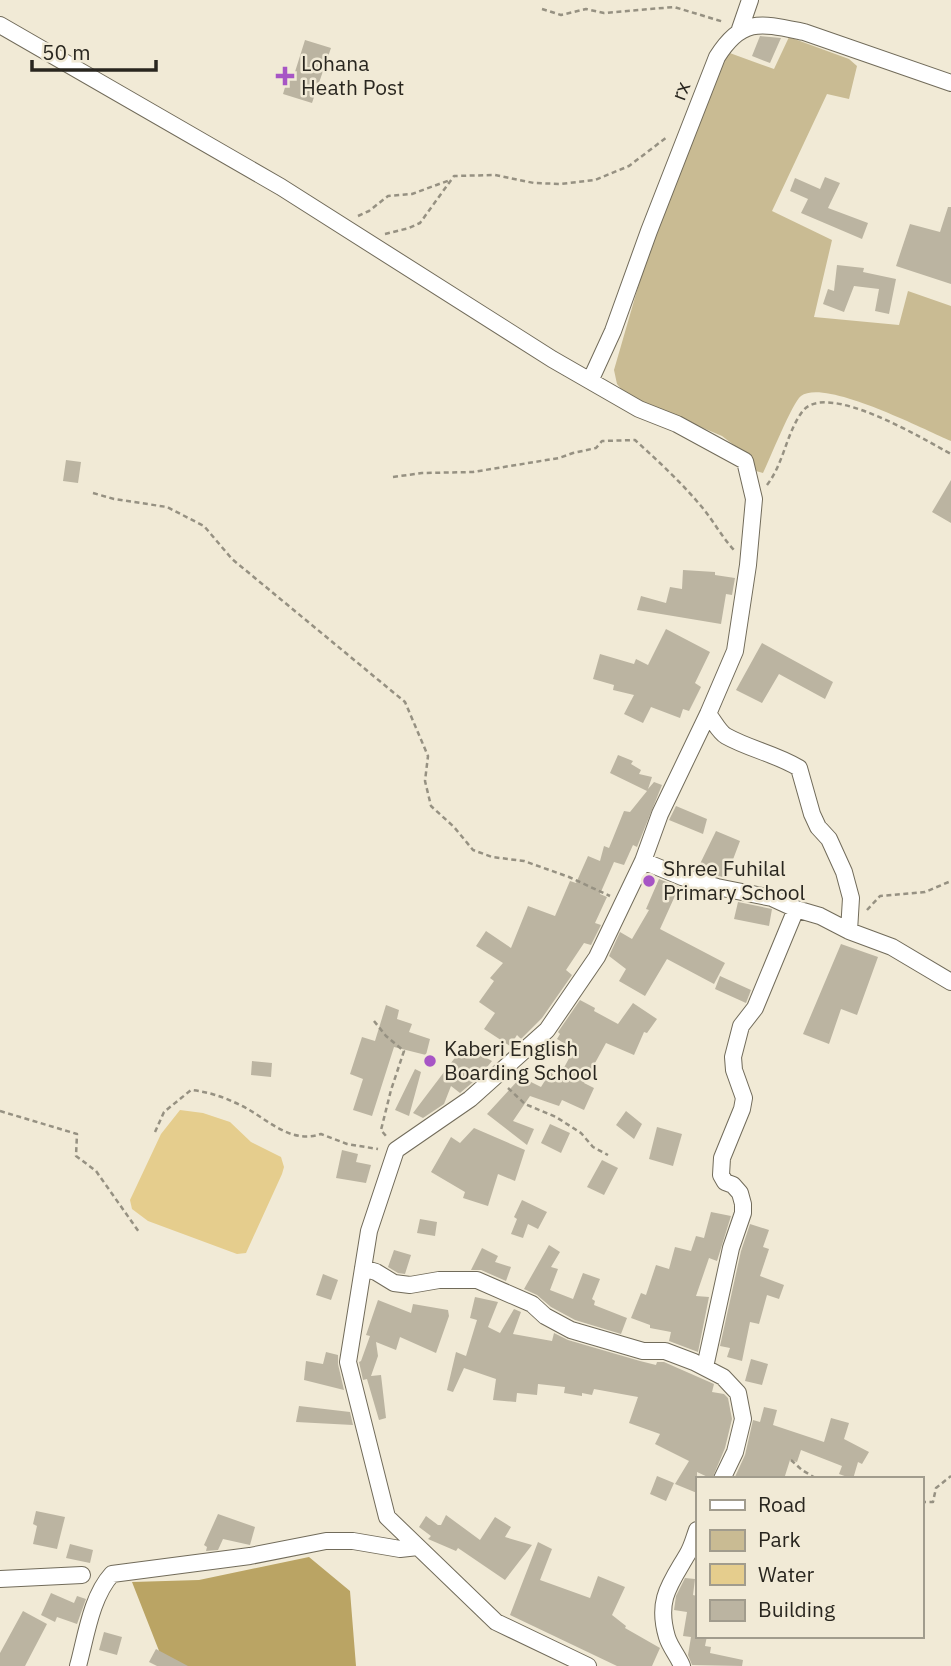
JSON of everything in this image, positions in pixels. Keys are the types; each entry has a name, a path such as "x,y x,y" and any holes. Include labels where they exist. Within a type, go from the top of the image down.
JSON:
{"street":[{"path":"750,0 740,29 759,26 804,32 951,83"},
{"path":"0,25 281,187 552,359 639,409 677,424 745,461 754,499 748,565 735,651 708,714 660,814 643,861 597,957 547,1030 470,1099 396,1150 369,1231 348,1362 387,1517 496,1622 588,1666"},
{"name":"rx","path":"591,379 613,331 717,57 729,39 740,29"},
{"path":"708,714 724,735 768,755 783,758 799,768 812,814 818,827 829,839 844,872 851,898 849,931"},
{"path":"643,861 717,887 772,898 820,916 849,931 892,947 951,982"},
{"path":"705,1367 731,1248 743,1213 740,1192 725,1182 721,1175 722,1158 744,1098 734,1070 733,1057 741,1026 755,1008 796,909"},
{"path":"363,1268 394,1283 410,1285 439,1280 477,1280 520,1297 571,1331 643,1351 665,1351 723,1377 738,1393 743,1419 735,1452 723,1477"},
{"path":"682,1666 667,1639 665,1599 669,1583 688,1554 696,1533"},
{"path":"78,1666 95,1604 112,1574 250,1556 326,1541 353,1541 400,1549 418,1547"},
{"path":"0,1579 82,1575"}],"path":[{"path":"542,9 561,15 586,9 604,13 674,7 710,16 740,29"},
{"path":"384,234 409,228 420,222 454,176 495,175 534,183 561,184 595,180 629,166 694,115"},
{"path":"340,225 369,211 388,195 412,194 450,180"},
{"path":"754,499 761,495 775,475 803,410 814,403 842,405 884,418 951,454"},
{"path":"393,477 422,472 473,472 559,458 596,448 602,441 635,440 681,483 704,509 721,536 748,565"},
{"path":"93,493 167,507 204,526 232,559 405,702 428,756 425,781 431,806 454,827 473,850 492,857 524,861 569,877 623,902"},
{"path":"849,931 880,896 925,892 951,881"},
{"path":"374,1021 386,1036 404,1051 381,1130 396,1150"},
{"path":"496,1076 525,1104 556,1117 581,1133 593,1147 608,1156"},
{"path":"155,1132 164,1112 191,1090 211,1093 241,1105 287,1134 310,1138 321,1134 347,1144 396,1150"},
{"path":"0,1111 77,1134 76,1156 96,1171 139,1233"},
{"path":"791,1460 814,1477"},
{"path":"923,1502 933,1502 936,1488 951,1476"}],"green space":[{"path":"789,37 849,59 857,66 849,99 827,94 772,211 832,240 814,317 899,325 908,291 951,306 951,441 874,407 851,399 813,392 801,396 797,401 763,473 756,471 752,459 722,436 627,396 617,384 614,370 649,249 727,52 774,69"}],"shaded area":[{"path":"309,1557 350,1591 356,1666 165,1666 132,1582 199,1580"}],"water":[{"path":"180,1110 203,1113 230,1122 251,1142 281,1157 284,1167 282,1174 246,1253 237,1254 148,1221 132,1209 130,1200 161,1134"}],"building":[{"path":"760,36 781,38 770,63 752,56"},
{"path":"305,40 331,48 312,103 283,94 289,74 294,75"},
{"path":"825,177 840,183 828,208 868,223 862,239 801,213 808,199 790,191 795,178 820,189"},
{"path":"948,207 951,207 951,284 896,266 910,224 940,232"},
{"path":"837,265 864,268 863,272 896,279 889,314 875,311 879,289 854,286 844,312 823,304 828,289 834,291"},
{"path":"66,460 81,462 78,483 63,481"},
{"path":"951,480 951,523 932,512"},
{"path":"683,570 715,572 715,575 735,578 732,595 726,594 721,624 637,610 641,596 666,603 670,587 682,589"},
{"path":"666,629 710,652 695,683 701,687 689,711 683,709 680,718 651,707 643,723 624,714 634,695 613,690 614,685 593,679 600,654 634,664 636,659 648,665"},
{"path":"762,643 833,682 825,699 779,674 762,703 736,690"},
{"path":"618,755 633,761 631,764 641,770 639,774 652,777 648,789 654,782 662,785 637,847 633,845 624,865 614,862 600,894 607,897 595,923 601,925 591,945 584,943 566,970 572,975 542,1018 521,1039 517,1035 510,1046 484,1029 495,1013 479,1002 494,981 490,978 503,963 476,946 486,931 511,948 528,906 555,916 570,881 576,883 588,856 600,861 604,846 609,848 624,811 630,812 647,791 610,773"},
{"path":"676,806 707,819 703,834 669,820"},
{"path":"716,831 740,841 726,878 697,870"},
{"path":"659,879 679,887 660,929 725,963 714,984 667,959 645,996 619,981 626,969 609,956 620,932 632,939 649,910 646,909"},
{"path":"738,902 772,909 769,926 734,919"},
{"path":"841,944 878,957 857,1015 841,1009 829,1044 803,1034"},
{"path":"720,976 751,990 746,1003 715,989"},
{"path":"580,1000 618,1024 633,1003 657,1019 647,1033 644,1032 634,1055 606,1043 584,1083 594,1088 584,1110 562,1100 559,1106 530,1096 513,1121 534,1129 527,1145 487,1114 521,1077 541,1087 551,1071 559,1077 574,1049 557,1039 560,1034 558,1032"},
{"path":"386,1005 399,1010 397,1019 412,1024 409,1032 430,1039 426,1055 394,1047 372,1116 353,1110 363,1079 350,1074 362,1037 375,1041"},
{"path":"467,1047 492,1061 479,1077 460,1093 451,1086 444,1104 423,1118 413,1113 460,1051 463,1052 461,1059"},
{"path":"252,1061 272,1063 271,1077 251,1075"},
{"path":"415,1069 421,1072 409,1116 395,1110"},
{"path":"626,1111 642,1124 634,1139 616,1125"},
{"path":"550,1124 570,1133 561,1153 541,1143"},
{"path":"657,1127 682,1134 673,1166 649,1159"},
{"path":"474,1128 525,1150 515,1181 498,1174 488,1206 463,1198 465,1192 431,1172 451,1137 460,1143"},
{"path":"342,1150 358,1154 356,1162 371,1165 366,1183 336,1178"},
{"path":"602,1160 618,1168 604,1195 587,1187"},
{"path":"522,1200 547,1212 538,1229 528,1224 523,1238 511,1234 517,1219 514,1217"},
{"path":"711,1212 731,1216 717,1261 709,1258 696,1296 709,1297 698,1352 669,1341 671,1332 650,1328 650,1325 631,1318 641,1293 646,1295 656,1265 669,1269 675,1247 691,1251 696,1236 704,1238"},
{"path":"420,1219 437,1222 435,1236 417,1233"},
{"path":"750,1224 769,1230 763,1247 769,1249 760,1276 784,1285 779,1299 767,1295 759,1324 750,1322 742,1361 727,1357 730,1348 720,1346 741,1251"},
{"path":"549,1245 560,1252 551,1267 558,1269 550,1290 573,1299 583,1273 600,1279 592,1299 595,1301 594,1305 627,1318 621,1334 575,1320 524,1289"},
{"path":"482,1248 498,1256 495,1262 511,1267 506,1281 481,1270 471,1270"},
{"path":"394,1250 411,1255 405,1274 388,1267"},
{"path":"323,1274 338,1280 331,1300 316,1295"},
{"path":"475,1297 498,1302 488,1327 500,1333 514,1309 521,1312 513,1334 552,1341 554,1333 568,1340 640,1361 656,1365 657,1362 664,1362 714,1384 712,1392 724,1394 728,1398 732,1419 725,1448 713,1477 697,1472 696,1493 675,1484 689,1461 655,1444 660,1434 629,1423 638,1397 594,1389 592,1395 582,1393 582,1396 564,1393 565,1387 538,1384 537,1395 517,1393 516,1402 493,1400 496,1379 464,1368 453,1392 447,1390 456,1352 466,1356 477,1320 470,1318"},
{"path":"378,1300 411,1313 413,1304 448,1310 449,1316 436,1353 400,1337 396,1350 376,1342 378,1356 371,1376 381,1375 386,1418 379,1420 359,1362 370,1336 366,1335"},
{"path":"326,1352 338,1355 344,1390 304,1380 306,1361 323,1364"},
{"path":"751,1359 768,1364 762,1385 745,1381"},
{"path":"299,1406 350,1412 353,1425 296,1422"},
{"path":"764,1407 777,1410 773,1425 824,1442 831,1418 849,1423 844,1439 869,1452 862,1464 858,1462 854,1477 839,1474 842,1466 801,1450 797,1462 790,1460 785,1477 735,1477 745,1455 753,1420 760,1422"},
{"path":"657,1476 674,1483 666,1501 650,1494"},
{"path":"36,1511 65,1517 57,1549 33,1544 37,1526 33,1524"},
{"path":"218,1514 255,1527 250,1545 223,1539 218,1550 206,1551 207,1547 204,1545"},
{"path":"446,1515 480,1540 495,1517 511,1527 505,1537 532,1545 505,1580 458,1548 456,1551 428,1539 431,1536 419,1527 426,1516 441,1525"},
{"path":"538,1542 552,1549 540,1580 590,1598 598,1576 625,1587 612,1615 626,1626 625,1628 660,1648 652,1666 617,1666 510,1615"},
{"path":"70,1544 93,1550 90,1563 66,1558"},
{"path":"685,1578 695,1579 693,1595 696,1596 696,1638 707,1638 705,1646 711,1647 710,1653 743,1660 742,1666 692,1665 688,1655 691,1637 683,1636 687,1612 674,1610 676,1596"},
{"path":"51,1593 74,1603 77,1596 86,1599 77,1624 57,1617 55,1622 41,1615"},
{"path":"23,1611 47,1624 25,1666 0,1666 0,1653"},
{"path":"104,1632 122,1637 117,1655 99,1650"},
{"path":"156,1649 188,1666 157,1666 149,1662"}],"place":[{"name":"Lohana Heath Post","path":"285,76"},
{"name":"Shree Fuhilal Primary School","path":"649,881"},
{"name":"Kaberi English Boarding School","path":"430,1061"}]}
